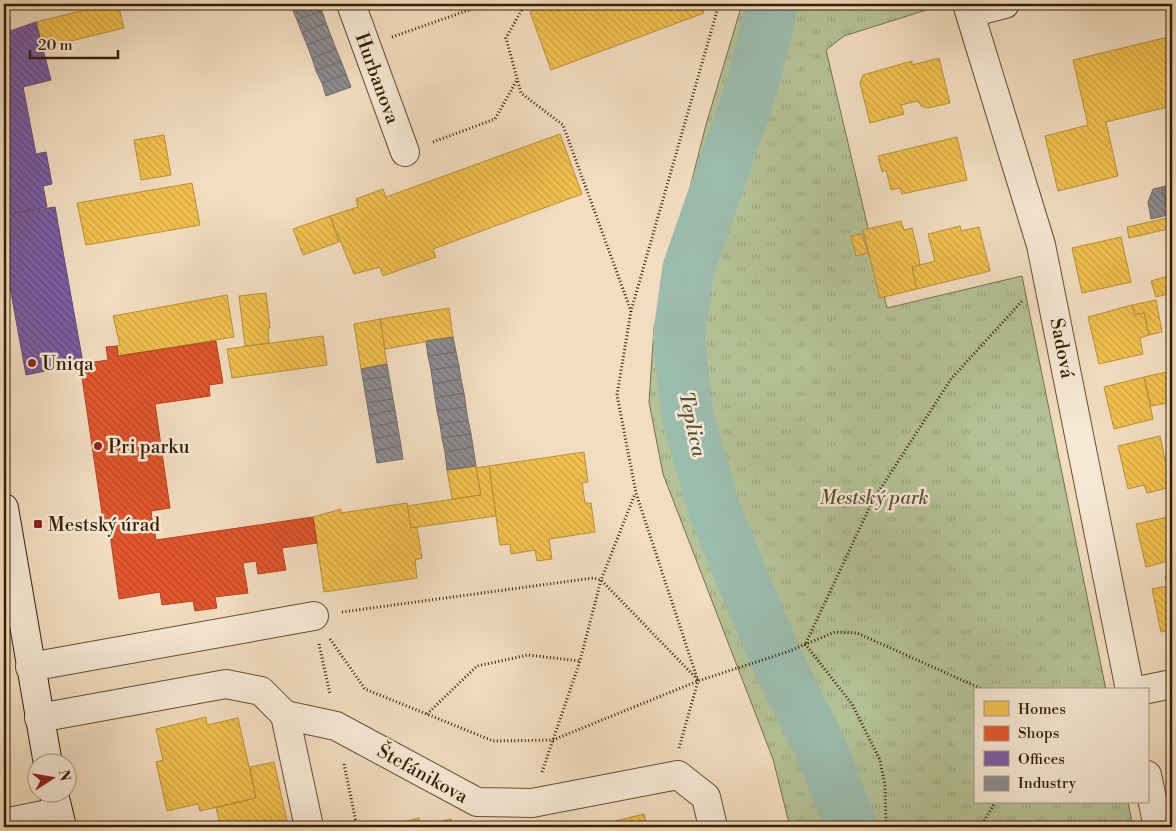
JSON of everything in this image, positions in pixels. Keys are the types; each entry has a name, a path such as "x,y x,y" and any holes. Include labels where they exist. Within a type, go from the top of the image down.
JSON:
{"street":[{"name":"Hurbanova","path":"351,4 368,46 405,152"},
{"name":"Sadová","path":"1005,4 968,8 1041,245 1130,688"},
{"path":"4,508 46,754"},
{"path":"30,667 314,616"},
{"path":"39,718 226,684 261,691 285,715 309,827"},
{"path":"1148,689 1172,684"},
{"name":"Štefánikova","path":"285,715 336,726 477,802 532,803 678,775"},
{"path":"678,775 706,797 713,827"},
{"path":"1148,780 1158,827"},
{"path":"4,823 58,811"}],"path":[{"path":"368,46 486,4"},
{"path":"524,4 506,38 521,93 563,125 631,311"},
{"path":"678,775 675,760 698,681 636,493 617,395 631,311 719,4"},
{"path":"405,152 495,119 517,80"},
{"path":"805,644 872,502 951,379 1025,297"},
{"path":"532,803 580,661 601,580 636,493"},
{"path":"698,681 601,580 593,578 314,616 365,689 493,741 553,740 698,681 710,676 787,652 835,632 857,633 980,688"},
{"path":"805,644 852,704 880,760 885,785 886,827"},
{"path":"427,714 478,666 528,656 580,661"},
{"path":"980,827 994,804"}],"green space":[{"name":"Mestský park","path":"742,4 945,4 844,36 826,50 887,308 1022,276 1106,688 974,688 974,804 1128,804 1133,827 790,827 773,759 663,474 649,402 654,328 707,121"}],"building: Homes":[{"path":"109,4 118,4 124,28 42,48 36,22"},
{"path":"552,4 701,4 704,13 551,70 530,12"},
{"path":"1172,36 1172,106 1106,122 1118,176 1058,191 1045,136 1088,125 1073,60"},
{"path":"939,58 950,103 928,108 921,106 918,101 901,105 904,114 870,123 860,83 863,75 912,61 912,65"},
{"path":"560,134 582,194 433,249 436,257 383,276 380,267 354,274 330,216 358,207 356,199 383,189 386,197"},
{"path":"164,135 171,175 141,180 134,140"},
{"path":"957,137 967,180 902,194 900,188 891,190 886,170 882,172 878,156"},
{"path":"192,183 200,225 86,245 77,203"},
{"path":"330,216 339,242 303,255 293,229"},
{"path":"1171,217 1172,228 1129,238 1127,227"},
{"path":"901,221 904,230 912,228 918,252 920,265 912,267 917,289 880,298 863,230"},
{"path":"960,226 961,231 979,227 990,271 917,289 912,267 935,261 928,234"},
{"path":"862,234 868,253 856,256 851,236"},
{"path":"1121,237 1131,282 1082,293 1072,248"},
{"path":"1172,275 1172,293 1156,297 1151,281"},
{"path":"266,293 270,328 268,328 269,343 245,346 239,296"},
{"path":"227,295 234,337 118,356 117,346 120,345 113,316"},
{"path":"1156,300 1162,332 1149,335 1144,313 1135,315 1132,305"},
{"path":"1132,305 1135,315 1144,313 1149,335 1140,338 1143,354 1099,364 1088,317"},
{"path":"449,308 453,337 385,349 380,319"},
{"path":"380,319 387,364 361,369 354,324"},
{"path":"323,336 327,365 232,378 227,349"},
{"path":"1172,371 1172,402 1151,406 1144,377"},
{"path":"1144,377 1153,419 1114,429 1104,387"},
{"path":"1160,436 1171,487 1147,493 1144,485 1128,489 1118,446"},
{"path":"584,452 588,482 582,483 585,503 591,503 595,532 549,539 552,559 537,561 535,550 511,554 510,544 500,545 489,466"},
{"path":"476,466 481,495 452,499 447,470"},
{"path":"489,466 496,516 411,528 407,506 481,495 476,468"},
{"path":"407,503 411,528 417,527 422,558 415,560 417,578 324,592 313,517 341,509 341,513"},
{"path":"1172,516 1172,560 1146,567 1136,524"},
{"path":"1172,575 1172,630 1161,632 1152,589 1167,586 1165,576"},
{"path":"206,717 207,725 238,718 256,798 200,811 198,804 167,811 156,762 163,760 156,729"},
{"path":"274,762 288,825 277,827 221,827 216,808 256,798 250,767"},
{"path":"644,814 647,827 599,827 599,825"},
{"path":"419,818 421,826 451,819 453,827 382,827"}],"building: Shops":[{"path":"216,341 223,383 209,385 210,396 155,404 170,508 151,511 156,540 313,517 317,543 282,548 286,570 258,574 256,561 243,563 248,593 215,597 217,608 195,611 193,601 162,605 160,592 119,599 108,520 103,520 80,364 108,360 106,347 117,346 118,356"}],"building: Offices":[{"path":"36,22 51,80 23,87 36,154 46,152 52,184 43,186 47,207 4,215 4,33"},
{"path":"55,207 83,363 26,375 4,254 4,215"}],"building: Industry":[{"path":"302,4 319,4 322,11 297,20 292,8"},
{"path":"322,11 326,23 302,33 297,20"},
{"path":"326,23 331,36 307,45 302,33"},
{"path":"331,36 336,49 312,58 307,45"},
{"path":"336,49 341,61 316,71 312,58"},
{"path":"341,61 346,74 322,83 316,71"},
{"path":"346,74 351,87 326,96 322,83"},
{"path":"1172,184 1172,214 1168,215 1162,187"},
{"path":"1162,187 1168,215 1151,219 1148,202 1153,189"},
{"path":"453,337 456,352 428,356 426,341"},
{"path":"456,352 459,366 431,370 428,356"},
{"path":"387,364 389,376 363,380 361,369"},
{"path":"459,366 461,379 433,384 431,370"},
{"path":"389,376 391,387 365,392 363,380"},
{"path":"461,379 464,393 435,398 433,384"},
{"path":"391,387 393,399 367,403 365,392"},
{"path":"464,393 466,407 437,411 435,398"},
{"path":"393,399 395,410 369,415 367,403"},
{"path":"466,407 468,420 440,425 437,411"},
{"path":"395,410 397,422 371,427 369,415"},
{"path":"468,420 471,434 442,438 440,425"},
{"path":"397,422 399,434 373,439 371,427"},
{"path":"399,434 401,446 375,451 373,439"},
{"path":"471,434 473,447 445,452 442,438"},
{"path":"401,446 403,459 377,463 375,451"},
{"path":"473,447 476,466 447,470 445,452"}],"waterway":[{"name":"Teplica","path":"771,4 768,24 752,86 688,270 679,337 687,415 715,512 776,659 822,751 851,827"}],"place":[{"name":"Uniqa","path":"32,363"},
{"name":"Pri parku","path":"98,446"},
{"name":"Mestský úrad","path":"38,524"}]}
